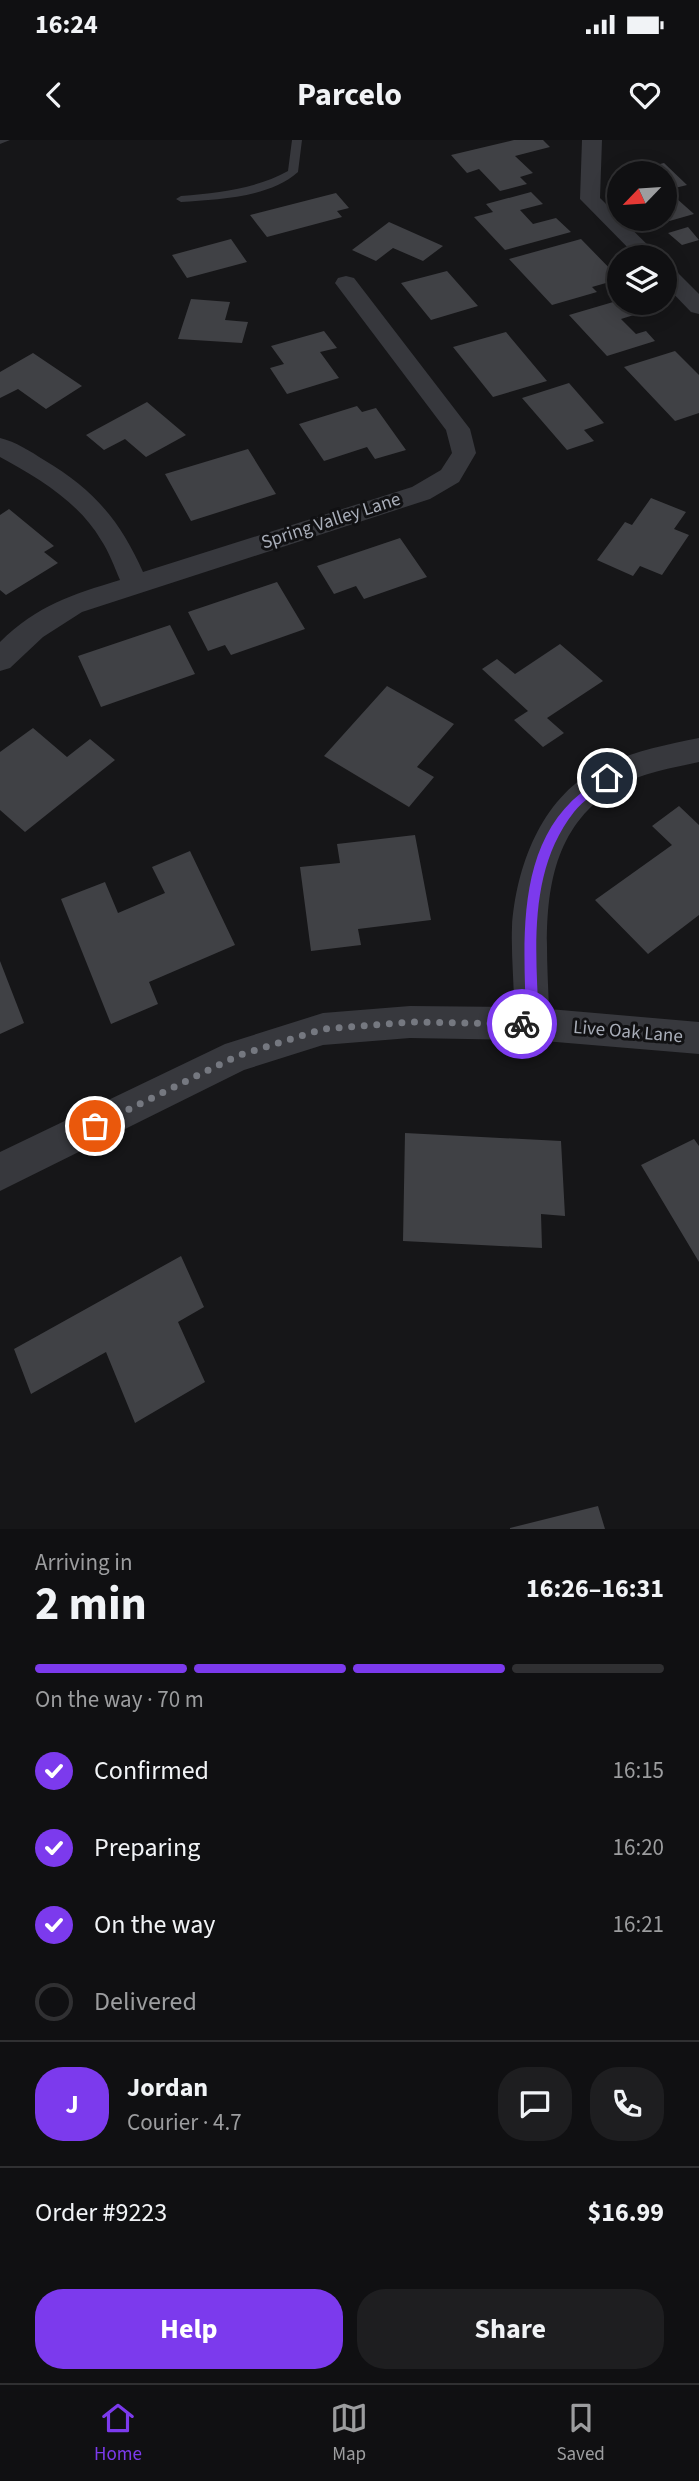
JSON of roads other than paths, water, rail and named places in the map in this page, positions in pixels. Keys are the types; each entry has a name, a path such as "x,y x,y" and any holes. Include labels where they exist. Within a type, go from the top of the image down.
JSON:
{"street":[{"path":"592,140 590,199 637,245"},
{"name":"Spring Valley Lane","path":"0,660 43,621 72,605 421,493 450,476 464,453 458,429 346,282"},
{"path":"677,285 699,307"},
{"path":"0,446 43,469 78,495 107,526 135,583"},
{"path":"532,1024 529,926 543,850 571,807 607,778 660,758 699,750"},
{"name":"Live Oak Lane","path":"0,1172 237,1056 323,1029 410,1022 532,1024 699,1038"}],"lane":[{"path":"0,141 5,140"},
{"path":"181,199 227,195 278,182 293,172 297,140"}]}
